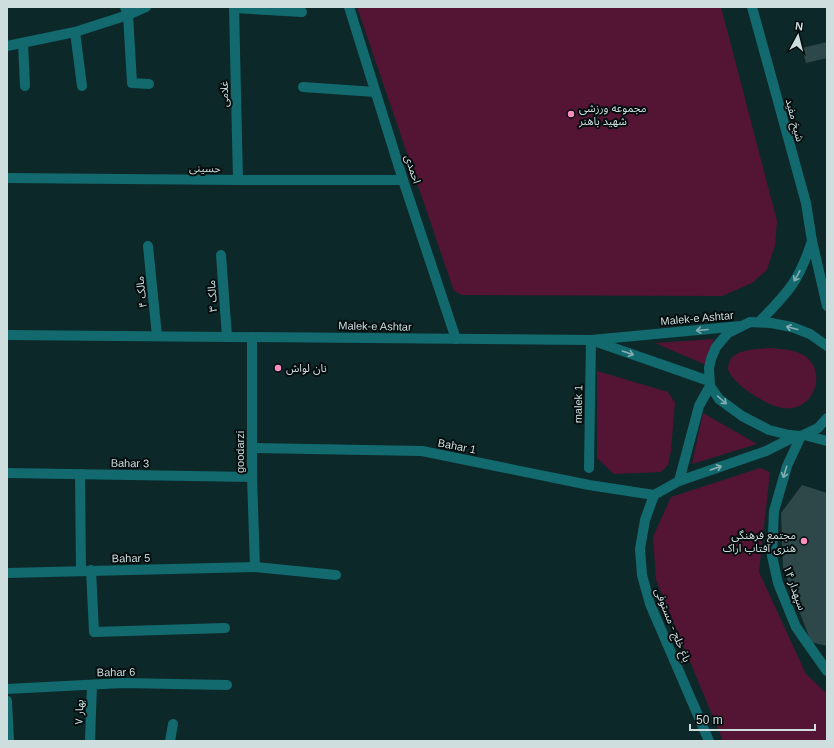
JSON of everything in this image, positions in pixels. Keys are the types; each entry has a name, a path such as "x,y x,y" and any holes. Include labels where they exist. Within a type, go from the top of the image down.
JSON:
{"street":[{"path":"7,46 75,32 126,11 146,7"},
{"path":"234,7 302,12"},
{"name":"غلامی","path":"234,7 238,180"},
{"name":"احمدی","path":"349,7 403,180 456,339"},
{"name":"شیخ مفید","path":"752,7 806,203 812,240 824,277 827,306"},
{"path":"126,11 132,83 148,84"},
{"path":"75,32 82,86"},
{"path":"23,43 25,86"},
{"path":"304,87 375,92"},
{"name":"حسینی","path":"7,178 403,180"},
{"name":"شیخ مفید","path":"759,322 774,307 792,285 804,264 812,240"},
{"name":"مالک ۴","path":"148,246 158,336"},
{"name":"مالک ۳","path":"221,254 227,337"},
{"path":"827,346 810,334 792,327 771,323 750,322 728,333 716,347 709,368 710,384 719,399 742,416 770,430 789,435 800,435 827,441"},
{"name":"Malek-e Ashtar","path":"7,335 591,340 741,326"},
{"name":"goodarzi","path":"252,337 252,477 255,567"},
{"path":"591,340 710,384"},
{"name":"malek 1","path":"589,468 591,340"},
{"path":"679,481 698,406 710,384"},
{"path":"654,495 679,481 766,450 818,428 827,418"},
{"name":"سپهدار ۱۴","path":"800,435 787,466 774,511 772,556 778,583 796,627 827,671"},
{"name":"Bahar 1","path":"252,448 422,451 589,485 654,495"},
{"name":"Bahar 3","path":"7,473 252,477"},
{"path":"80,474 86,571 94,632 225,628"},
{"name":"باغ خلج - مستوفی","path":"654,495 645,520 640,549 642,575 650,604 709,741"},
{"name":"Bahar 5","path":"7,573 255,567 336,575"},
{"name":"Bahar 6","path":"7,689 123,683 227,685"},
{"name":"بهار ۷","path":"90,741 92,685"},
{"path":"7,701 9,741"},
{"path":"170,741 173,724"}],"shaded area":[{"name":"مجموعه ورزشی شهید باهنر","path":"357,7 721,7 777,221 775,245 767,270 752,283 722,296 462,295 454,291"},
{"path":"714,339 709,351 706,365 655,343"},
{"path":"769,348 796,352 805,356 815,369 816,385 813,393 808,400 801,405 793,408 787,408 777,407 770,404 741,386 730,374 728,367 733,356 748,350"},
{"path":"597,371 668,392 675,403 671,451 668,465 661,472 614,474 597,458"},
{"path":"703,413 757,444 692,464"},
{"path":"760,468 770,472 759,572 806,674 827,694 827,741 723,741 656,580 653,537 671,497"}],"building":[{"path":"827,42 827,58 806,63 802,48"},
{"name":"مجتمع فرهنگی هنری آفتاب اراک","path":"802,485 827,493 827,646 811,642 783,568 781,513"}],"place":[{"name":"مجموعه ورزشی شهید باهنر","path":"571,114"},
{"name":"نان لواش","path":"278,368"},
{"name":"مجتمع فرهنگی هنری آفتاب اراک","path":"804,541"}]}
